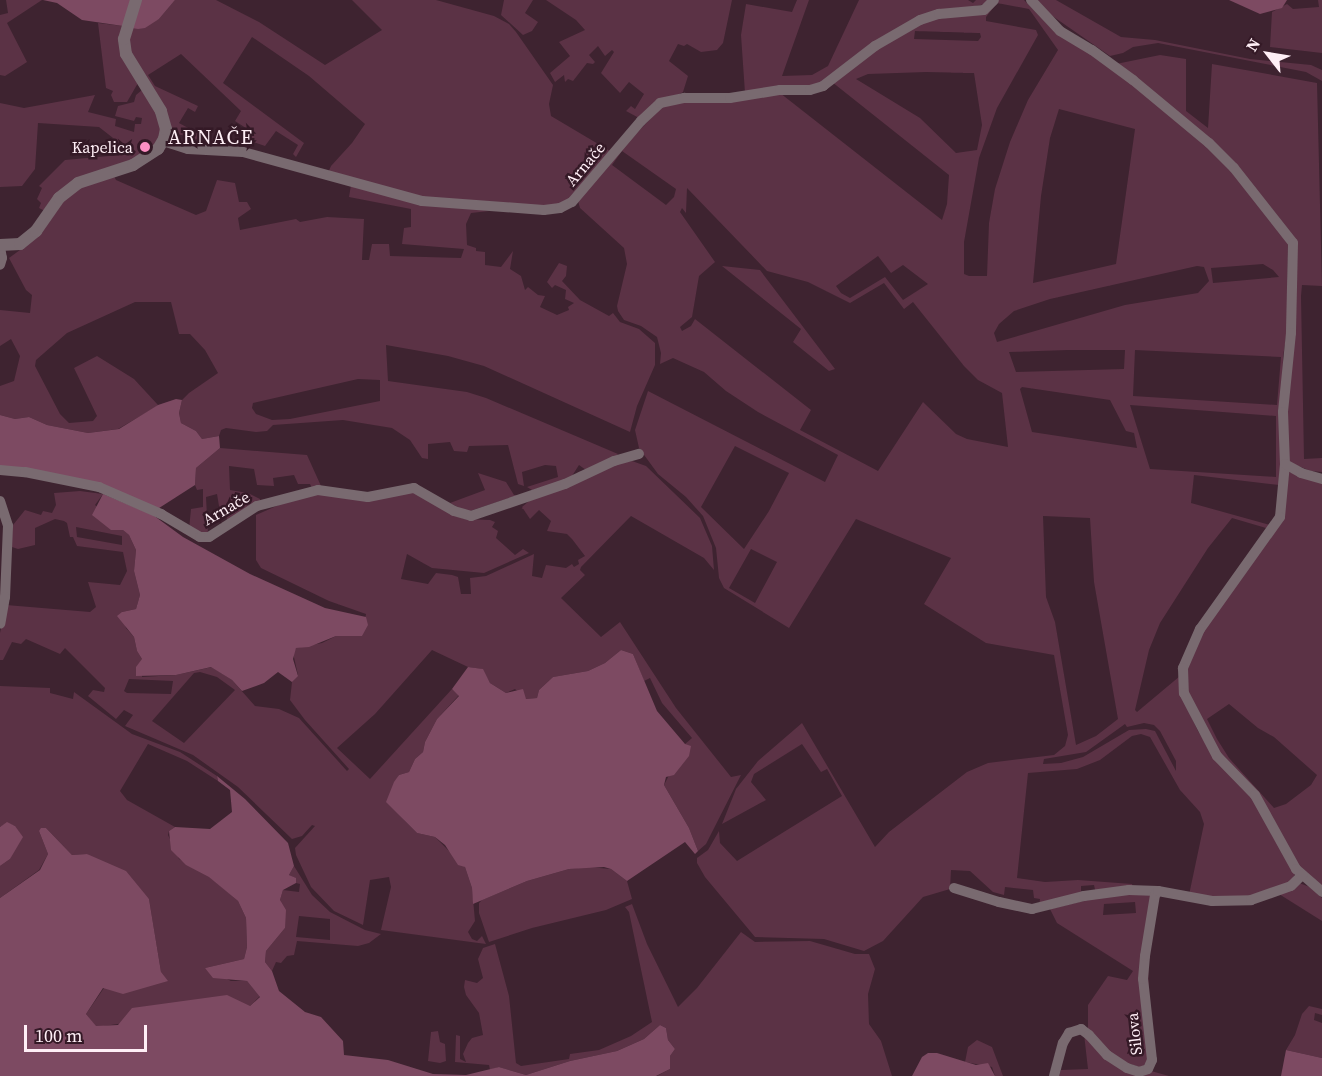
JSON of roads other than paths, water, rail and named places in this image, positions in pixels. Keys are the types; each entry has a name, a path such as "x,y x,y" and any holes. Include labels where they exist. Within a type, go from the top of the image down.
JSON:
{"street":[{"path":"0,265 0,246 20,244 36,231 59,198 78,183 133,165 158,149 163,141 166,129 161,111 126,54 124,39 136,0"},
{"name":"Arnače","path":"163,141 188,149 243,152 422,201 453,205 552,209 572,202 640,121 660,103 684,98 730,98 780,90 810,90 824,86 875,46 920,20 939,14 984,10 994,0"},
{"path":"1031,0 1060,31 1092,50 1126,75 1209,143 1234,168 1293,243 1291,333 1283,412 1285,464 1280,517 1200,629 1184,668 1184,693 1217,756 1255,795 1285,851 1302,875 1322,892"},
{"name":"Arnače","path":"0,470 25,472 99,487 161,514 200,537 209,537 257,506 318,490 368,497 414,488 454,511 471,516 565,484 614,461 639,454"},
{"path":"1285,464 1301,473 1322,479"},
{"path":"0,501 8,526 5,597 0,624"},
{"path":"954,888 999,902 1032,909 1084,896 1129,890 1158,891 1212,901 1251,900 1291,886 1302,875"},
{"name":"Silova","path":"1054,1076 1063,1043 1069,1033 1081,1029 1107,1055 1127,1068 1139,1072 1148,1069 1152,1060 1143,979 1144,956 1155,895 1158,891"}],"place":[{"name":"Kapelica","path":"145,147"}],"district":[{"name":"ARNAČE","path":"211,137"}]}
